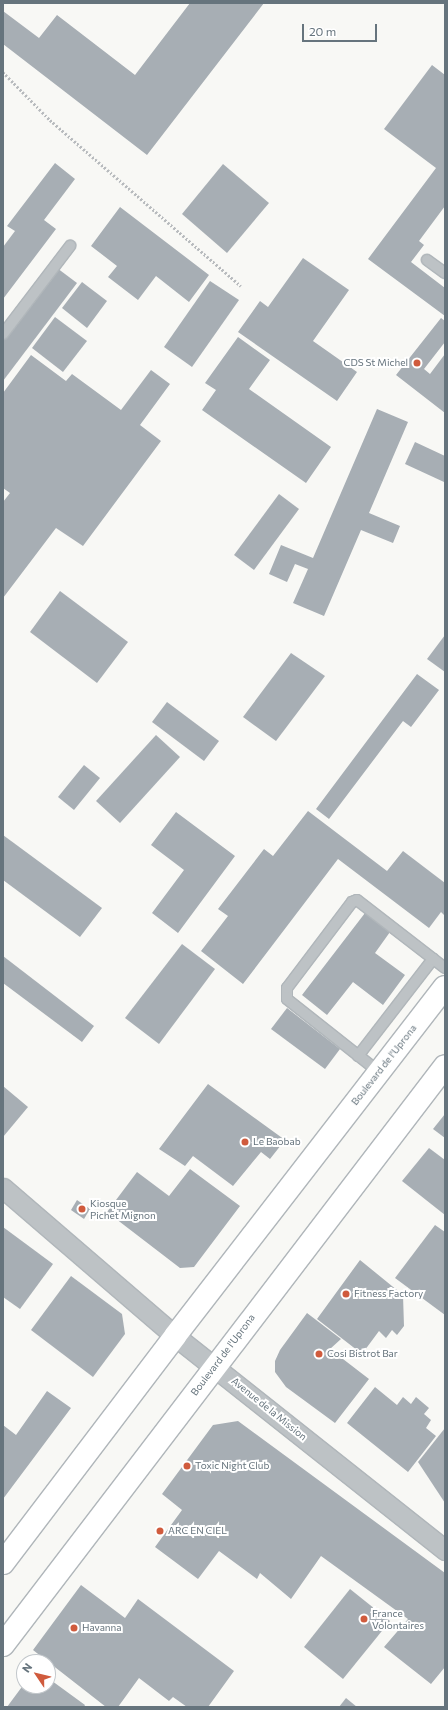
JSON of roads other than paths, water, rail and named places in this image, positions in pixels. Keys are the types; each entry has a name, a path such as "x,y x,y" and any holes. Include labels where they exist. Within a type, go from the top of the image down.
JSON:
{"street":[{"name":"Boulevard de l'Uprona","path":"3,1563 175,1336 445,987"},
{"name":"Boulevard de l'Uprona","path":"3,1645 445,1066"},
{"name":"Avenue de la Mission","path":"3,1188 175,1336 215,1366 445,1550"}],"lane":[{"path":"3,334 70,246"},
{"path":"428,260 445,273"},
{"path":"379,1072 287,999 287,988 352,902 363,903 445,968"},
{"path":"358,1056 433,959"}],"place":[{"name":"CDS St Michel","path":"417,363"},
{"name":"Le Baobab","path":"245,1142"},
{"name":"Kiosque Pichet Mignon","path":"82,1209"},
{"name":"Fitness Factory","path":"346,1294"},
{"name":"Cosi Bistrot Bar","path":"319,1354"},
{"name":"Toxic Night Club","path":"187,1466"},
{"name":"ARC EN CIEL","path":"160,1531"},
{"name":"France Volontaires","path":"364,1619"},
{"name":"Havanna","path":"74,1628"}]}
